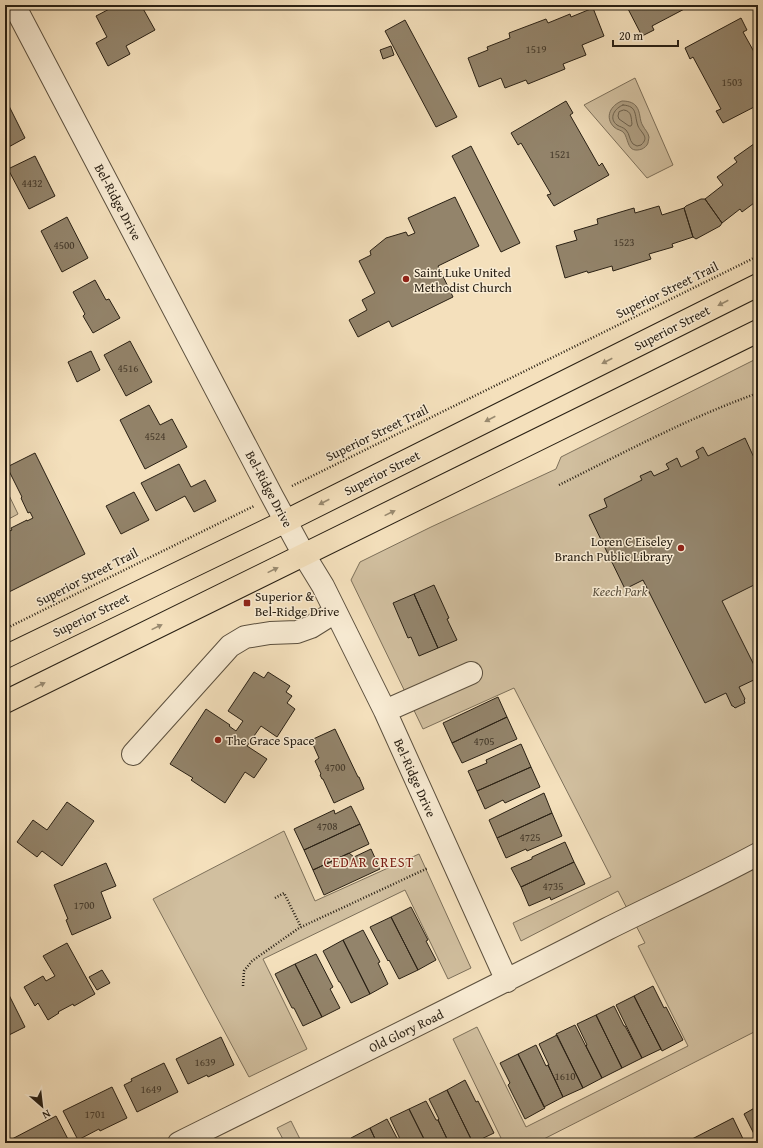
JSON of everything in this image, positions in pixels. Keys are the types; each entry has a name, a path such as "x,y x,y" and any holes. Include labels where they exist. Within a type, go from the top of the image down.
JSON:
{"main road":[{"name":"Superior Street","path":"5,657 286,521 758,285"},
{"path":"5,702 758,332"}],"street":[{"name":"Bel-Ridge Drive","path":"14,5 272,496 304,555 323,586 385,711 507,981"},
{"path":"133,754 230,646 245,637 270,633 297,632 311,627 335,612"},
{"path":"385,711 471,673"},
{"name":"Old Glory Road","path":"179,1143 507,981 758,854"}],"path":[{"name":"Superior Street Trail","path":"5,629 758,256"},
{"path":"559,485 665,431 726,404 758,393"},
{"path":"243,986 244,971 252,961 301,927 428,868"},
{"path":"275,898 284,893 301,927"}],"green space":[{"path":"635,78 673,165 647,178 584,105"},
{"name":"Keech Park","path":"758,358 758,1030 536,1143 492,1143 501,1138 453,1039 477,1027 526,1127 688,1046 638,946 645,943 618,891 521,941 513,923 611,877 514,688 423,729 351,580 360,562 556,469 561,457"},
{"path":"5,487 18,514 5,521"},
{"path":"284,831 315,901 419,854 471,968 448,979 405,890 263,959 307,1049 249,1077 153,899"},
{"path":"291,1121 302,1143 285,1143 277,1128"}],"water":[{"path":"622,101 633,104 639,111 642,124 649,137 648,144 642,149 634,150 631,148 624,133 615,128 609,119 612,108"}],"building":[{"path":"117,5 141,5 155,30 126,46 130,54 108,66 96,43 107,37 96,16"},
{"path":"626,5 692,5 652,26 654,30 642,36"},
{"path":"593,8 604,36 582,45 586,55 563,64 565,69 528,84 526,80 505,88 501,78 479,87 468,58 488,50 487,47 510,38 509,33 546,19 548,23 570,14 571,17"},
{"path":"741,18 747,30 743,32 758,59 758,105 723,123 716,111 721,109 693,57 690,59 685,48"},
{"path":"405,20 457,117 436,127 385,31"},
{"path":"391,46 394,55 383,59 380,50"},
{"path":"5,98 25,138 5,149"},
{"path":"566,101 573,113 570,115 599,166 602,163 609,175 554,206 547,195 551,194 521,143 518,145 511,133"},
{"path":"758,141 758,200 742,212 740,209 722,223 705,199 723,185 717,177 737,162 734,158"},
{"path":"471,146 520,243 501,252 452,156"},
{"path":"35,156 55,196 29,209 8,169"},
{"name":"Saint Luke United Methodist Church","path":"455,197 479,246 438,266 453,297 392,327 389,321 358,337 349,320 367,310 362,300 375,293 359,261 371,255 370,251 386,238 406,232 408,236 415,233 408,218"},
{"path":"701,199 705,199 722,223 720,226 696,239 693,237 684,208"},
{"path":"659,206 662,215 684,208 693,237 672,244 673,247 649,254 651,259 613,271 612,266 588,273 587,271 565,278 556,246 577,240 574,231 598,224 597,219 634,208 635,213"},
{"path":"67,217 88,258 62,272 41,231"},
{"path":"95,280 106,300 109,299 120,318 93,333 83,316 85,314 73,292"},
{"path":"130,341 152,382 126,396 104,355"},
{"path":"91,351 100,370 77,382 68,362"},
{"path":"149,405 160,425 172,419 187,447 145,469 120,420"},
{"name":"Loren C Eiseley Branch Public Library","path":"745,438 756,462 758,461 758,583 722,601 758,673 758,678 739,687 745,699 745,703 735,708 732,706 726,693 705,703 643,580 625,589 589,515 607,507 604,499 642,480 640,476 651,471 654,476 669,469 666,464 677,458 681,467 699,458 696,451 703,447 708,456"},
{"path":"35,453 85,554 5,594 5,533 12,530 11,528 33,518 30,512 28,513 7,467"},
{"path":"179,464 191,487 205,480 216,501 194,512 185,496 156,511 141,483"},
{"path":"134,492 149,520 121,534 106,506"},
{"path":"434,585 457,640 438,648 414,594"},
{"path":"414,594 438,648 419,656 411,637 408,638 393,603"},
{"name":"The Grace Space","path":"254,672 264,678 268,672 290,686 286,692 292,696 287,703 295,709 277,737 261,726 247,746 267,759 254,778 245,772 225,803 191,780 193,778 170,764 206,709 230,725 229,726 236,731 243,721 228,711"},
{"path":"498,697 507,717 452,743 443,723"},
{"path":"507,717 517,739 462,763 452,743"},
{"path":"335,729 364,789 334,803 320,775 321,774 315,761 319,758 311,740"},
{"path":"521,744 531,767 477,791 468,771 487,763 486,760"},
{"path":"531,767 540,787 505,803 503,800 485,809 477,791"},
{"path":"544,793 552,813 497,838 489,820"},
{"path":"67,802 94,821 62,866 42,851 37,857 17,842 33,820 47,830"},
{"path":"351,806 360,824 304,850 294,829 334,810 335,814"},
{"path":"552,813 562,836 506,858 497,838"},
{"path":"360,824 369,844 313,870 304,850"},
{"path":"565,842 574,862 521,887 511,868"},
{"path":"371,849 380,869 324,895 313,870 349,853 354,857"},
{"path":"574,862 585,884 551,900 550,897 529,906 521,887"},
{"path":"106,863 116,886 101,892 111,918 72,935 66,920 68,919 54,885"},
{"path":"411,907 428,940 426,941 436,960 418,970 391,917"},
{"path":"391,917 418,970 399,979 370,927"},
{"path":"363,930 380,962 378,963 388,984 370,994 343,940"},
{"path":"343,940 370,994 351,1003 323,951"},
{"path":"67,943 95,994 74,1006 73,1004 58,1012 59,1013 48,1020 38,1003 35,1006 24,987 43,976 46,981 55,976 43,956"},
{"path":"316,954 333,987 330,989 340,1008 322,1017 295,964"},
{"path":"295,964 322,1017 303,1026 275,974"},
{"path":"102,970 110,983 97,990 89,977"},
{"path":"653,986 683,1040 662,1051 634,996"},
{"path":"5,987 25,1027 5,1037"},
{"path":"634,996 661,1049 642,1058 616,1005"},
{"path":"614,1006 642,1058 622,1068 596,1015"},
{"path":"596,1015 622,1068 602,1078 577,1024"},
{"path":"575,1025 602,1078 583,1088 556,1034"},
{"path":"557,1035 583,1088 563,1097 539,1044"},
{"path":"221,1037 234,1065 188,1084 176,1059"},
{"path":"536,1045 546,1066 548,1065 563,1097 544,1107 518,1054"},
{"path":"518,1054 545,1108 525,1119 508,1085 510,1083 500,1063"},
{"path":"164,1063 178,1092 137,1112 124,1085 132,1081 131,1079"},
{"path":"465,1080 476,1102 478,1101 494,1133 473,1143 447,1090"},
{"path":"112,1087 127,1118 100,1131 99,1129 78,1140 63,1111"},
{"path":"447,1090 473,1143 449,1143 429,1099"},
{"path":"426,1101 436,1120 438,1120 449,1143 426,1143 409,1109"},
{"path":"758,1106 758,1142 744,1114"},
{"path":"409,1109 426,1143 401,1143 399,1140 400,1139 390,1118"},
{"path":"56,1116 70,1143 14,1143 12,1139"},
{"path":"733,1118 745,1143 693,1143 692,1139"},
{"path":"387,1119 401,1143 377,1143 370,1128"},
{"path":"370,1128 377,1143 353,1143 351,1138"}],"place":[{"name":"Saint Luke United Methodist Church","path":"406,279"},
{"name":"Loren C Eiseley Branch Public Library","path":"681,548"},
{"name":"Superior & Bel‐Ridge Drive","path":"247,603"},
{"name":"The Grace Space","path":"218,740"}],"district":[{"name":"CEDAR CREST","path":"369,862"}]}
